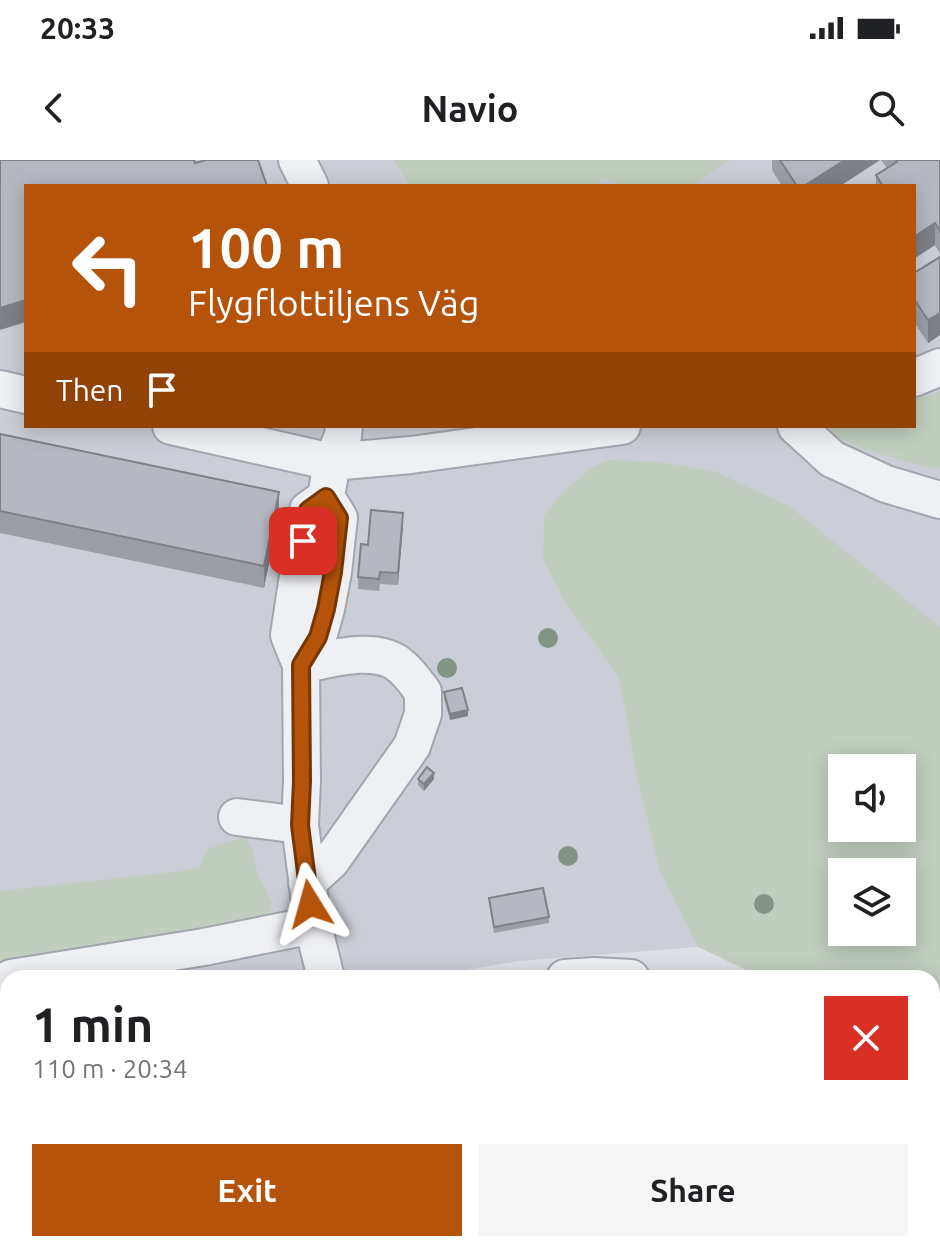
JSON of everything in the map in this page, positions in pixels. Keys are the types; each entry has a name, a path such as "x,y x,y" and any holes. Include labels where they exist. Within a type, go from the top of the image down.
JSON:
{"street":[{"path":"297,160 309,184"},
{"path":"916,377 940,367"},
{"path":"0,389 24,395"},
{"path":"180,428 332,462 396,457 607,428"},
{"path":"324,970 313,925 300,825 301,665 289,635 308,510 326,497 332,462 344,428"},
{"path":"798,428 832,459 886,484 940,500"},
{"path":"301,665 357,654 381,656 401,665 423,692 423,714 412,746 331,861 307,883"},
{"path":"237,817 300,825"},
{"path":"60,970 204,947 313,925"}],"shaded area":[{"path":"0,160 940,160 940,970 777,970 698,947 519,961 466,970 0,970"}],"green space":[{"path":"394,160 730,160 696,184 619,184 600,177 598,184 409,184"},
{"path":"940,392 940,469 882,454 828,431 828,428 916,428 916,398"},
{"path":"607,460 660,462 717,472 790,507 940,627 940,970 746,970 698,947 660,871 637,777 619,677 566,604 543,559 544,516 564,491 591,468"},
{"path":"246,836 258,875 272,902 270,916 245,928 0,965 0,891 183,871 200,866 207,849"}],"building":[{"path":"0,160 194,160 195,163 206,160 258,160 266,184 24,184 24,301 0,308"},
{"path":"780,160 845,160 807,184 796,184"},
{"path":"940,160 940,231 935,223 916,235 916,184 882,184 876,175 897,162"},
{"path":"940,257 940,313 928,320 916,302 916,272"},
{"path":"0,434 279,492 264,566 0,511"},
{"path":"371,510 403,513 398,573 380,572 379,579 358,577 361,544 368,545"},
{"path":"462,688 468,710 450,714 444,692"},
{"path":"427,767 434,773 424,784 418,779"},
{"path":"543,888 549,917 494,927 489,898"}],"route":[{"path":"303,541 308,510 326,497 339,518 333,572 318,637 301,665 300,825 310,904"}]}
